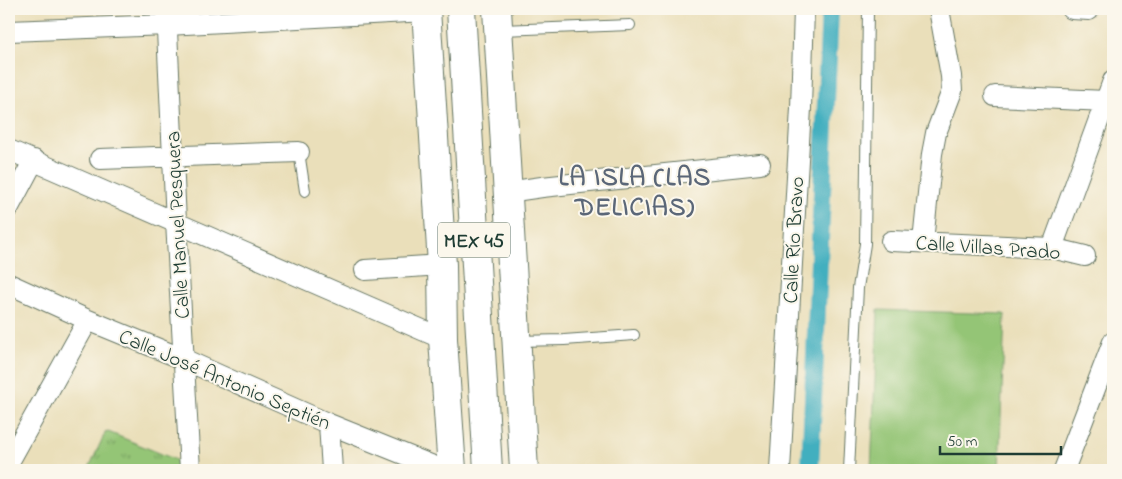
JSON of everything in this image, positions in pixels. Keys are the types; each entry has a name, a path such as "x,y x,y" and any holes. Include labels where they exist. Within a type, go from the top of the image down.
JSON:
{"main road":[{"name":"MEX 45","path":"461,9 488,470"},
{"path":"426,10 442,265 444,339 452,470"},
{"name":"MEX 45","path":"497,19 524,470"}],"street":[{"name":"Calle Río Bravo","path":"780,470 801,108 804,9"},
{"path":"923,242 936,133 952,91 939,9"},
{"path":"9,32 166,17 426,10"},
{"name":"Calle Manuel Pesquera","path":"166,17 190,470"},
{"path":"1052,248 1113,81"},
{"path":"995,96 1106,101"},
{"path":"9,150 444,339"},
{"path":"100,159 299,152"},
{"path":"9,207 34,160"},
{"path":"507,192 760,164"},
{"name":"Calle Villas Prado","path":"891,241 1052,248 1085,256"},
{"path":"365,270 442,265"},
{"name":"Calle José Antonio Septién","path":"9,284 329,424 444,470"},
{"path":"9,462 88,320"},
{"path":"1064,470 1107,381 1113,342"},
{"path":"329,424 332,470"}],"lane":[{"path":"849,470 858,288 865,244 868,9"},
{"path":"497,19 630,25"},
{"path":"299,152 305,191"},
{"path":"516,341 634,335"}],"green space":[{"path":"878,310 1005,314 999,470 871,470"},
{"path":"106,431 186,464 187,470 88,470"}],"waterway":[{"path":"810,470 830,9"}],"district":[{"name":"LA ISLA (LAS DELICIAS)","path":"635,191"}]}
